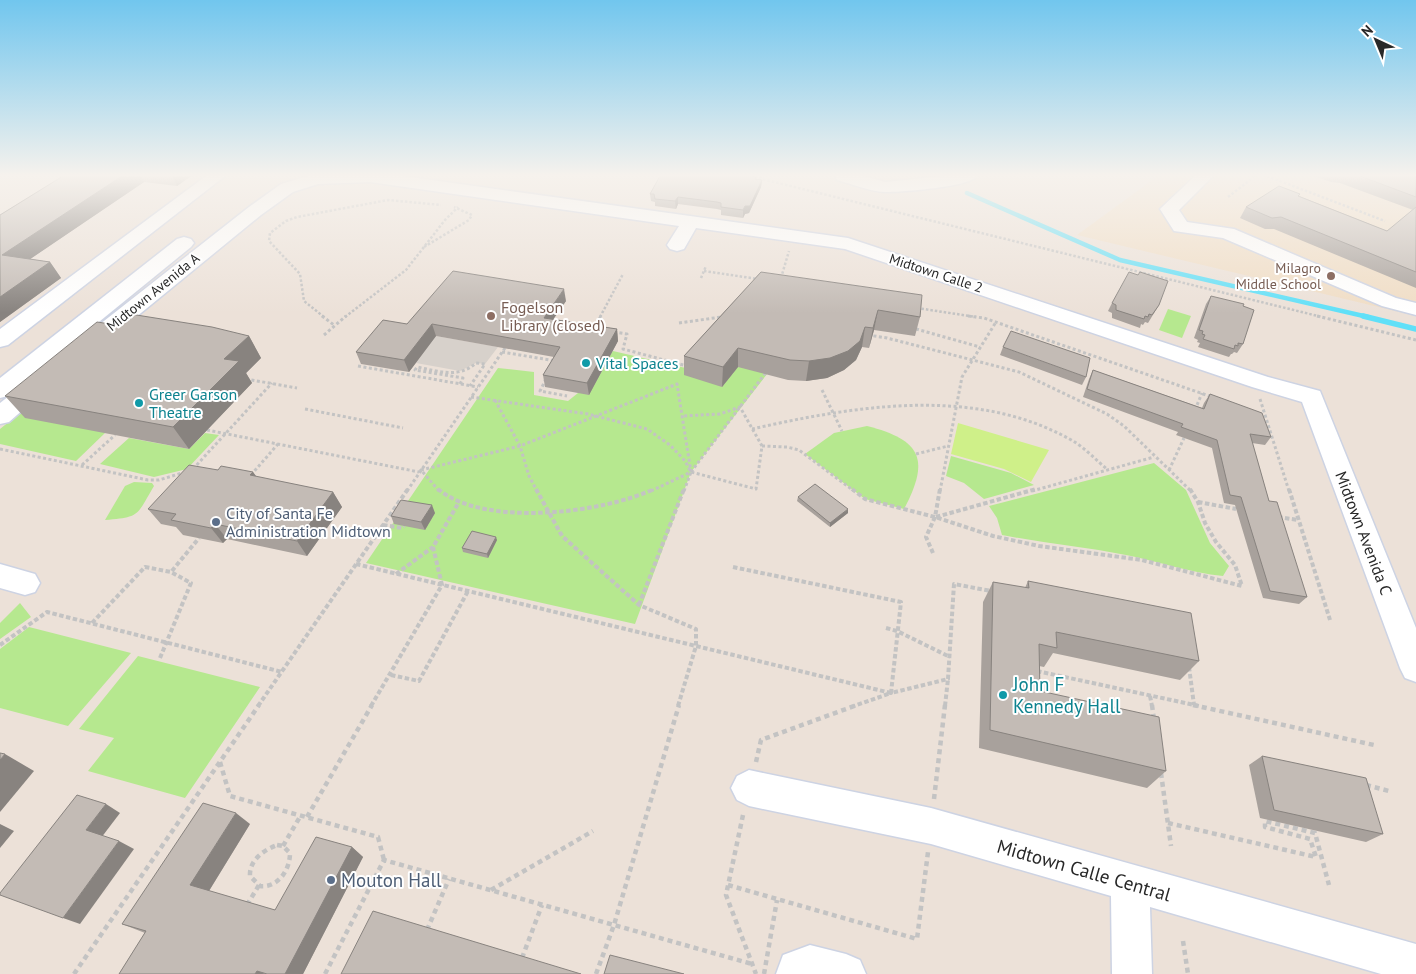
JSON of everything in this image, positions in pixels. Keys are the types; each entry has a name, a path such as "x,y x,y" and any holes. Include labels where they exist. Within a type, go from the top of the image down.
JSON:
{"street":[{"path":"0,340 157,221"},
{"name":"Midtown Avenida A","path":"0,390 213,221"},
{"name":"Midtown Avenida A","path":"0,416 242,221"},
{"name":"Midtown Calle 2","path":"686,221 848,244 1260,382 1312,397"},
{"path":"1177,221 1181,227 1227,233 1389,302 1416,309"},
{"path":"677,245 690,222"},
{"name":"Midtown Avenida C","path":"1312,397 1416,668"},
{"name":"Midtown Calle Central","path":"749,788 931,826 1416,964"},
{"path":"1130,883 1132,974"},
{"path":"796,974 796,969 810,965 846,974"}],"path":[{"path":"284,221 270,233 269,241 300,274 304,301 334,325"},
{"path":"324,335 334,325 406,270 443,221"},
{"path":"424,247 467,221"},
{"path":"935,221 1416,340"},
{"path":"780,282 790,248"},
{"path":"701,278 706,266"},
{"path":"704,271 761,279"},
{"path":"594,328 623,274"},
{"path":"916,308 984,318 1220,400"},
{"path":"680,323 724,317"},
{"path":"933,553 926,537 935,517 962,377 996,322"},
{"path":"586,326 602,329"},
{"path":"916,329 980,347"},
{"path":"610,331 627,334 623,349 689,366"},
{"path":"762,446 786,447 800,450 864,499 935,517 993,536 1039,546 1142,560 1242,586 1236,565 1216,542 1188,485 1169,470 1124,426 1107,414 1019,372 888,338 863,334"},
{"path":"74,974 503,350 556,361 552,369"},
{"path":"538,358 544,351"},
{"path":"460,384 463,378 415,370 417,367 460,374 472,368 476,363 485,364 470,386"},
{"path":"358,366 478,387"},
{"path":"639,606 691,472 771,366"},
{"path":"548,376 540,392 567,396"},
{"path":"237,377 298,388"},
{"path":"192,470 272,383"},
{"path":"207,430 420,471 520,446 677,384 691,472"},
{"path":"822,390 842,431"},
{"path":"1192,415 1202,393"},
{"path":"1259,394 1264,415 1330,620"},
{"path":"471,397 596,416 647,429 670,445 685,461 691,472"},
{"path":"495,400 520,446 529,476 562,536 639,606 696,629 696,646 614,925 596,974"},
{"path":"752,428 833,412 893,406 955,408 1002,413 1039,423 1081,445 1099,459 1108,470"},
{"path":"682,416 733,412 740,407"},
{"path":"420,471 439,491 459,502 467,506 504,514 549,512 604,506 644,494 691,472 756,489 762,446 740,407"},
{"path":"305,408 403,428"},
{"path":"1255,412 1264,415"},
{"path":"82,466 115,435"},
{"path":"1169,470 1184,438"},
{"path":"250,477 278,444"},
{"path":"916,454 948,446"},
{"path":"0,448 148,480 160,480 184,472"},
{"path":"935,517 1155,457"},
{"path":"396,574 433,547 459,502"},
{"path":"1198,502 1236,509"},
{"path":"1273,516 1298,520"},
{"path":"383,525 397,528 404,526"},
{"path":"171,572 198,538"},
{"path":"307,817 442,585 433,547"},
{"path":"356,564 891,693"},
{"path":"92,623 145,567 171,572 191,583 160,658"},
{"path":"733,567 901,602 891,693"},
{"path":"756,974 726,895 761,740 891,693 948,679 954,584 992,591"},
{"path":"391,675 419,681 468,591"},
{"path":"0,645 47,612 282,672"},
{"path":"886,628 898,631 950,657"},
{"path":"1188,661 1194,706"},
{"path":"1036,671 1374,745"},
{"path":"1150,696 1154,725"},
{"path":"220,761 230,796 378,837 384,860 325,974"},
{"path":"1160,764 1171,846"},
{"path":"1360,784 1389,791"},
{"path":"283,846 301,816"},
{"path":"1168,823 1316,857 1310,839 1265,827 1265,821 1315,833 1329,885"},
{"path":"490,890 593,831"},
{"path":"283,846 290,853 291,858 287,871 277,882 265,886 254,882 251,877 253,863 263,851 270,847 283,846"},
{"path":"384,860 752,964"},
{"path":"427,930 450,879"},
{"path":"246,906 259,885"},
{"path":"728,885 777,900 764,974"},
{"path":"522,959 542,905"},
{"path":"1183,941 1188,974"}],"shaded area":[{"path":"1096,221 1416,221 1416,316 1077,235"},
{"path":"414,332 498,347 485,364 476,363 460,371 416,363 433,339"}],"green space":[{"path":"1168,309 1191,316 1182,338 1159,330"},
{"path":"765,332 781,356 691,472 635,624 366,563 498,368 534,372 534,395 568,401 578,393 613,351 690,369"},
{"path":"110,341 105,433 76,461 0,444 0,429"},
{"path":"958,423 1049,450 1031,482 1004,469 951,454"},
{"path":"867,426 900,438 910,445 916,454 918,465 917,477 904,509 865,499 805,454 834,433"},
{"path":"205,433 219,435 187,469 154,477 100,464 129,438 189,449"},
{"path":"951,456 1011,473 1034,485 984,499 964,483 946,476"},
{"path":"1154,463 1186,490 1210,543 1229,566 1223,576 1126,555 1002,535 997,518 989,506"},
{"path":"134,482 152,483 154,486 140,509 132,516 105,520 125,486"},
{"path":"20,603 31,617 0,639 0,623"},
{"path":"29,627 131,653 68,726 0,708 0,649"},
{"path":"138,656 260,687 185,798 88,771 114,738 79,729"}],"building":[{"path":"0,221 53,221 2,255 50,262 0,297"},
{"path":"1292,221 1363,221 1387,231 1399,221 1416,221 1416,272"},
{"path":"453,271 564,289 544,318 617,329 587,383 543,375 560,347 432,324 404,360 356,352 383,320 407,324"},
{"path":"761,272 922,295 920,317 878,310 873,328 865,327 860,341 848,351 830,358 809,361 790,360 738,348 723,367 684,356"},
{"path":"1129,272 1138,275 1140,272 1168,281 1159,305 1152,315 1145,316 1144,319 1116,310 1116,305 1112,303"},
{"path":"1211,296 1244,304 1243,306 1254,310 1243,344 1238,343 1238,346 1235,345 1234,349 1203,339 1205,335 1202,334 1203,331 1199,330"},
{"name":"Greer Garson Theatre","path":"130,314 212,327 249,336 224,359 239,361 173,427 5,396 97,322 117,325"},
{"path":"1011,331 1090,358 1086,377 1003,347"},
{"path":"1093,370 1204,409 1210,394 1262,413 1271,437 1250,434 1269,501 1277,502 1307,597 1270,591 1241,497 1230,495 1217,440 1181,427 1183,424 1087,389"},
{"path":"189,465 218,470 221,466 253,472 250,475 333,492 297,541 215,524 211,528 171,520 176,514 148,509"},
{"path":"815,484 848,509 830,523 798,497"},
{"path":"401,500 432,505 421,522 391,516"},
{"path":"472,531 496,537 487,554 462,548"},
{"path":"1028,581 1191,613 1199,661 1056,632 1057,648 1039,644 1040,691 1159,717 1166,771 990,730 993,582 1029,588"},
{"path":"0,753 5,754 0,760"},
{"path":"1262,756 1366,778 1383,834 1274,810"},
{"path":"77,795 106,804 86,830 119,841 63,918 0,895 0,893"},
{"name":"Mouton Hall","path":"203,803 236,813 190,885 275,910 316,837 352,847 285,974 267,974 257,971 255,974 119,974 146,931 122,924"},
{"path":"373,911 581,974 341,974"},
{"path":"610,955 684,974 604,974"}],"waterway":[{"path":"1032,221 1120,260 1368,317"},
{"path":"1363,316 1416,329"}],"place":[{"name":"Milagro Middle School","path":"1331,276"},
{"name":"Fogelson Library (closed)","path":"491,316"},
{"name":"Vital Spaces","path":"586,363"},
{"name":"Greer Garson Theatre","path":"139,403"},
{"name":"City of Santa Fe Administration Midtown","path":"216,522"},
{"name":"John F Kennedy Hall","path":"1003,695"},
{"name":"Mouton Hall","path":"331,880"}]}
